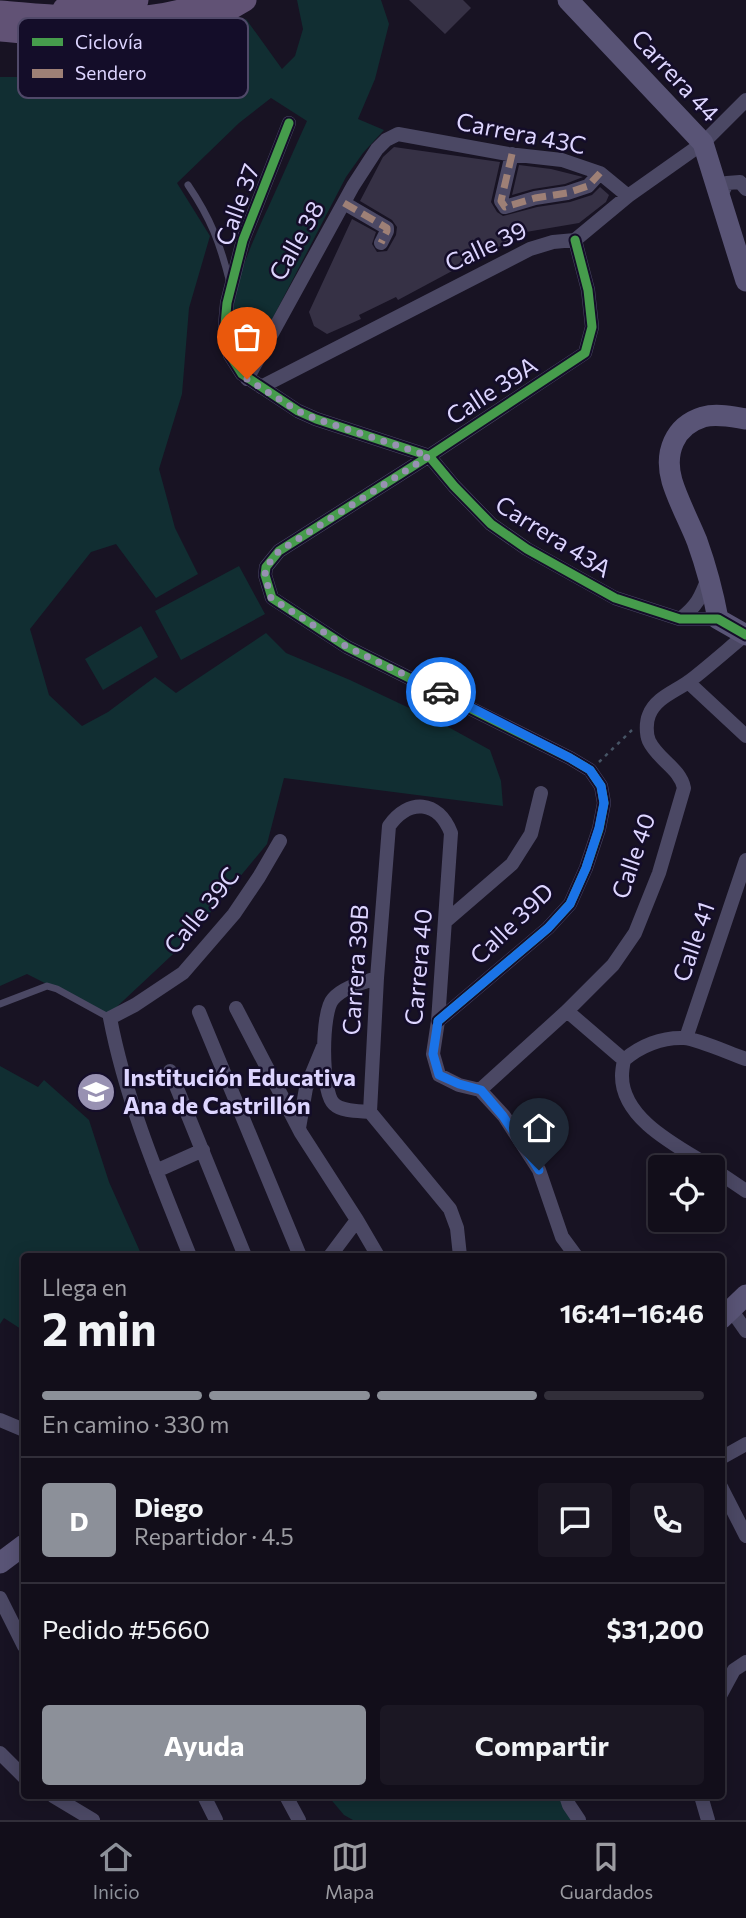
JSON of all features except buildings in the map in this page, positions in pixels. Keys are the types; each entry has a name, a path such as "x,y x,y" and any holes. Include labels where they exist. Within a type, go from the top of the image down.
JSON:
{"main road":[{"path":"56,16 75,4 137,0"},
{"path":"5,14 137,18 187,10 210,0"},
{"path":"212,18 245,0"},
{"path":"5,14 22,18"}],"street":[{"name":"Carrera 44","path":"568,0 703,144 746,281"},
{"path":"575,240 628,195 703,144 746,100"},
{"name":"Calle 37","path":"247,379 230,355 225,325 231,288 243,240 289,123"},
{"name":"Carrera 43C","path":"398,134 562,160 600,173 628,195"},
{"name":"Calle 38","path":"247,379 344,203 377,149 398,134"},
{"path":"512,154 501,201 505,207 588,186 600,173"},
{"path":"720,197 727,183 743,186"},
{"path":"344,203 387,228 381,243"},
{"name":"Calle 39A","path":"575,240 588,290 593,327 585,353 279,551 266,567 265,575 271,598 347,647 590,770"},
{"name":"Calle 39","path":"261,387 530,249 553,242 575,240"},
{"path":"247,379 298,411 316,419 429,456"},
{"path":"649,714 657,703 688,682 746,635 718,618 709,575 671,480 668,459 672,441 683,427 704,416 725,415 746,419"},
{"name":"Carrera 43A","path":"429,456 491,524 527,549 615,598 680,618 718,618"},
{"path":"680,618 694,608 709,575"},
{"path":"688,682 746,736"},
{"name":"Calle 40","path":"481,1090 613,965 635,933 659,873 684,789 682,779 659,756 649,740 649,714"},
{"name":"Calle 39D","path":"438,1021 548,928 570,904 586,868 604,803 601,786 590,770"},
{"path":"446,921 512,864 531,834 541,793"},
{"name":"Carrera 40","path":"389,826 397,815 409,807 423,806 436,811 446,820 451,833 438,1021 433,1054 439,1075 481,1090"},
{"name":"Carrera 39B","path":"370,1112 389,826"},
{"name":"Calle 39C","path":"110,1018 183,973 234,914 280,841"},
{"name":"Calle 41","path":"686,1038 746,860"},
{"path":"377,978 342,991 327,1006 323,1046 327,1092 331,1103 340,1109 370,1112 450,1209 457,1228 460,1253"},
{"path":"236,1008 298,1128 376,1253"},
{"path":"567,1011 624,1060"},
{"path":"199,1012 299,1253"},
{"path":"110,1018 118,1058 156,1171 189,1253"},
{"path":"691,1155 650,1129 634,1108 625,1093 622,1078 624,1060 635,1050 654,1042 686,1038 746,1059"},
{"path":"298,1128 306,1088 323,1046"},
{"path":"170,1071 244,1253"},
{"path":"481,1090 503,1116 539,1170 562,1237 574,1253"},
{"path":"156,1171 203,1150"},
{"path":"725,1177 746,1191"},
{"path":"332,1253 357,1220"},
{"path":"733,1308 746,1331"},
{"path":"0,1420 21,1429"},
{"path":"725,1456 746,1444"},
{"path":"725,1495 746,1536"},
{"path":"0,1563 21,1547"},
{"path":"0,1598 21,1640"},
{"path":"725,1687 734,1670 746,1662"},
{"path":"0,1753 21,1774"},
{"path":"57,1799 93,1820"},
{"path":"206,1799 216,1820"},
{"path":"288,1799 299,1820"},
{"path":"567,1799 579,1820"},
{"path":"702,1799 708,1820"}],"lane":[{"path":"188,185 215,231 231,288"},
{"path":"0,1004 47,986 110,1018"}],"path":[{"path":"590,770 649,714"}],"green space":[{"path":"297,0 381,0 389,24 375,79 358,119 384,130 346,177 253,356 240,346 235,337 232,322 237,286 250,248 307,121 271,98 239,123 177,183 210,236 189,308 182,394 159,469 175,528 198,574 156,598 116,544 91,552 30,629 49,695 82,726 108,712 155,677 176,693 266,633 286,653 441,723 490,750 501,781 503,806 284,778 267,844 186,942 108,1015 27,974 0,986 0,77 18,77 18,98 248,98 248,22 282,69 295,56 303,29"},
{"path":"239,566 265,614 181,660 155,611"},
{"path":"141,626 158,657 103,690 85,659"},
{"path":"0,1066 38,1087 44,1080 89,1120 109,1182 141,1253 21,1253 21,1329 4,1318 0,1324"},
{"path":"331,1799 566,1799 576,1820 353,1820 344,1815"}],"marked path":[{"path":"512,154 501,201 505,207 588,186 600,173"},
{"path":"344,203 387,228 381,243"}],"cycle path":[{"path":"289,123 243,240 227,303 225,325 230,355 242,374 298,411 316,419 429,456 491,524 527,549 615,598 680,619 718,619 746,635"},
{"path":"438,1021 548,928 570,904 599,829 604,803 601,786 590,770 570,758 347,647 272,598 265,575 266,567 279,551 585,353 592,327 588,290 575,240"}],"way so far":[{"path":"247,379 298,411 316,419 429,456 279,551 266,567 265,575 271,598 320,631 347,647 441,692"}],"place":[{"name":"Institución Educativa Ana de Castrillón","path":"96,1092"}],"route":[{"path":"441,692 570,758 590,770 601,786 604,803 599,828 586,868 570,904 548,928 438,1021 433,1054 439,1075 481,1090 503,1116 539,1170"}]}
